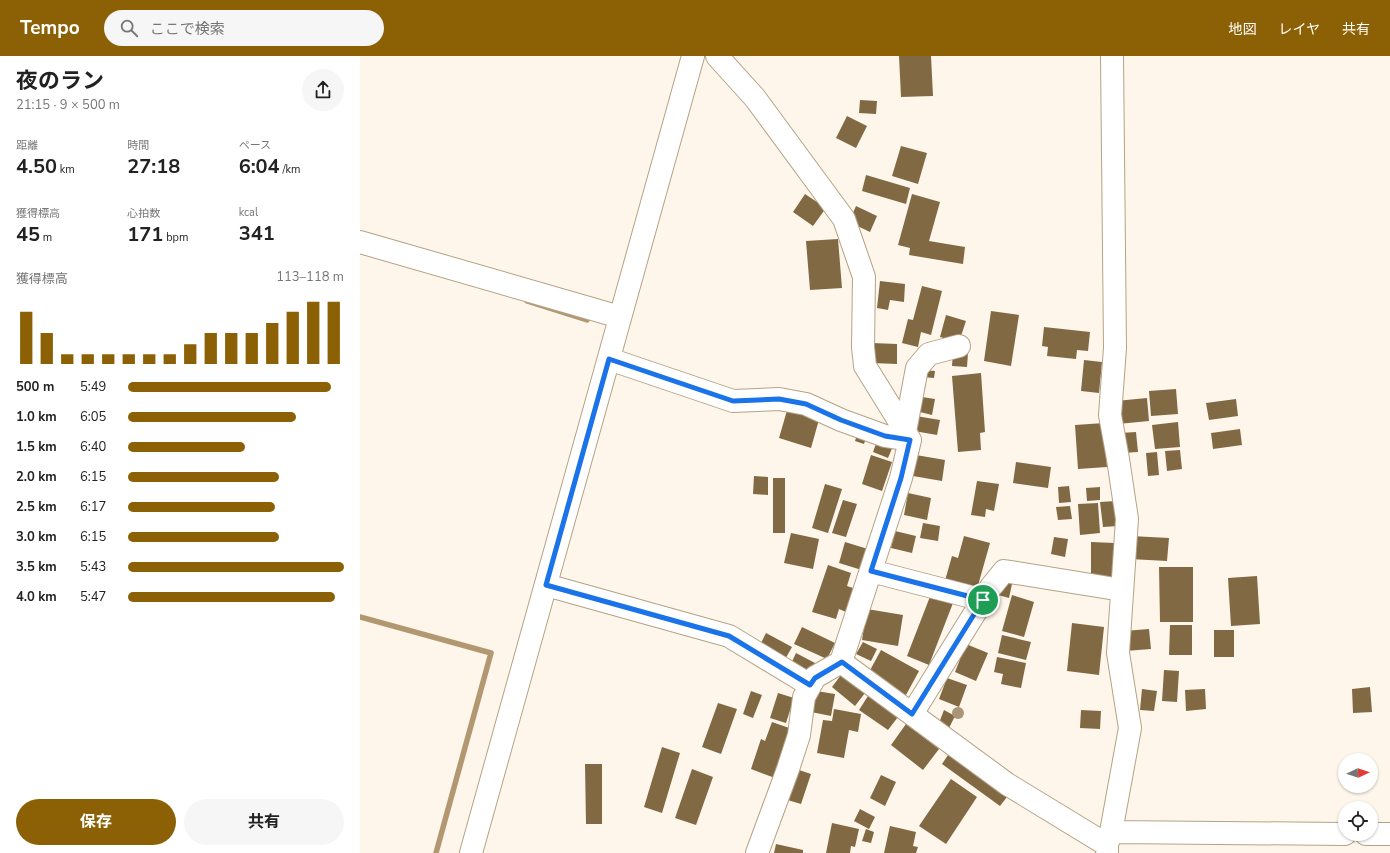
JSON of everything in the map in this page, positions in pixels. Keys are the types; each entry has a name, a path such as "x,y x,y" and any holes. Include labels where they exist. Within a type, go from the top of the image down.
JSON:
{"street":[{"path":"471,853 693,56"},
{"path":"717,56 755,98 844,219 864,277 863,347 865,366 907,436"},
{"path":"1109,843 1130,728 1118,653 1127,519 1110,415 1115,348 1112,56"},
{"path":"360,242 620,317"},
{"path":"757,853 793,755 799,734 804,697 815,678 842,662 901,478 917,368 929,354 959,346"},
{"path":"609,359 733,401 779,399 806,404 841,420 885,436 907,436"},
{"path":"871,571 983,600"},
{"path":"912,714 991,586 1004,571 1122,590"},
{"path":"546,585 729,636 810,685"},
{"path":"842,662 1008,784 1109,843 1338,834"},
{"path":"1378,834 1390,834"}],"building":[{"path":"899,56 931,56 933,96 901,97"},
{"path":"860,100 877,101 876,114 859,113"},
{"path":"847,116 867,126 856,148 836,138"},
{"path":"901,146 927,153 918,184 892,176"},
{"path":"866,175 910,188 906,204 862,191"},
{"path":"805,194 826,208 813,226 793,212"},
{"path":"912,194 940,202 929,241 965,247 963,264 909,255 910,248 898,245"},
{"path":"856,206 877,216 870,232 849,222"},
{"path":"838,239 842,288 810,290 806,241"},
{"path":"880,281 905,284 904,302 890,300 888,310 877,308"},
{"path":"922,286 942,291 931,335 921,332 918,347 902,343 908,319 913,320"},
{"path":"991,311 1019,315 1011,366 984,361"},
{"path":"946,315 966,321 959,342 940,337"},
{"path":"1044,327 1090,332 1088,351 1077,350 1076,359 1047,356 1048,347 1042,346"},
{"path":"872,343 897,344 897,364 872,363"},
{"path":"953,352 968,353 967,367 952,366"},
{"path":"1084,360 1102,362 1099,393 1081,391"},
{"path":"923,370 935,371 934,378 922,377"},
{"path":"981,373 985,432 980,433 981,450 958,452 952,376"},
{"path":"1176,389 1178,414 1151,416 1149,391"},
{"path":"922,397 935,399 932,415 920,412"},
{"path":"1147,398 1149,421 1118,424 1116,401"},
{"path":"1236,399 1238,416 1209,420 1206,403"},
{"path":"788,407 820,416 811,448 779,438"},
{"path":"916,416 940,420 937,435 914,431"},
{"path":"1178,422 1180,447 1155,449 1152,425"},
{"path":"1104,423 1107,467 1078,469 1075,425"},
{"path":"1240,429 1242,445 1213,449 1211,433"},
{"path":"858,432 867,435 864,444 855,441"},
{"path":"1136,432 1138,452 1122,453 1120,433"},
{"path":"877,441 893,446 888,458 873,452"},
{"path":"1180,450 1182,469 1167,471 1165,451"},
{"path":"1157,452 1159,475 1148,476 1146,453"},
{"path":"871,455 892,462 882,491 862,484"},
{"path":"916,455 945,460 942,481 913,476"},
{"path":"1016,462 1051,467 1048,488 1013,483"},
{"path":"754,476 768,477 768,495 753,494"},
{"path":"773,478 785,478 785,533 773,533"},
{"path":"977,481 999,484 994,511 986,509 985,517 971,515"},
{"path":"825,484 842,489 828,533 812,528"},
{"path":"1069,486 1071,502 1059,503 1058,487"},
{"path":"1100,487 1100,500 1087,501 1086,488"},
{"path":"908,493 931,498 927,520 904,515"},
{"path":"843,500 857,504 846,537 832,533"},
{"path":"1116,501 1118,526 1103,527 1100,502"},
{"path":"1098,503 1100,533 1080,535 1078,504"},
{"path":"1070,506 1072,519 1058,520 1056,507"},
{"path":"923,523 940,526 938,541 920,538"},
{"path":"895,531 916,536 912,553 891,548"},
{"path":"791,533 819,539 813,569 784,563"},
{"path":"964,536 990,543 977,589 944,584 952,556 958,558"},
{"path":"1131,536 1169,538 1167,561 1130,559"},
{"path":"1054,537 1068,539 1065,557 1051,554"},
{"path":"845,542 871,550 865,571 839,563"},
{"path":"1091,542 1115,543 1114,582 1091,582"},
{"path":"828,565 851,573 847,586 853,588 846,612 839,609 836,619 812,612"},
{"path":"1159,567 1193,567 1193,622 1160,622"},
{"path":"1257,576 1260,624 1231,626 1228,578"},
{"path":"1001,582 1012,584 1009,598 998,595"},
{"path":"931,594 953,603 929,665 907,656"},
{"path":"1012,595 1034,602 1024,637 1002,631"},
{"path":"867,609 903,615 898,646 862,640"},
{"path":"1072,623 1104,627 1099,675 1067,671"},
{"path":"1170,625 1192,625 1192,655 1169,655"},
{"path":"802,627 835,643 827,659 794,644"},
{"path":"1149,629 1151,649 1125,651 1124,631"},
{"path":"1214,630 1234,630 1234,657 1214,657"},
{"path":"766,633 792,647 783,663 758,649"},
{"path":"1002,635 1031,642 1026,660 998,653"},
{"path":"863,642 877,649 871,661 856,654"},
{"path":"966,644 988,653 976,681 955,672"},
{"path":"881,650 919,671 906,695 868,674"},
{"path":"796,653 815,663 809,675 790,666"},
{"path":"997,657 1026,663 1021,688 1001,684 1003,674 994,672"},
{"path":"1164,670 1179,671 1177,702 1162,701"},
{"path":"841,675 865,693 855,706 832,687"},
{"path":"947,678 967,685 959,707 939,699"},
{"path":"1370,687 1372,712 1353,713 1352,689"},
{"path":"1142,689 1157,691 1154,711 1140,710"},
{"path":"1205,689 1206,709 1186,711 1185,690"},
{"path":"810,690 835,694 831,716 806,711"},
{"path":"751,691 762,695 753,718 743,714"},
{"path":"778,693 794,698 786,723 770,718"},
{"path":"868,696 898,717 888,730 859,710"},
{"path":"718,703 737,709 721,754 702,747"},
{"path":"834,709 861,714 858,732 849,730 844,758 817,753 823,720 832,721"},
{"path":"944,710 955,716 949,728 939,723"},
{"path":"1081,710 1101,711 1100,729 1080,728"},
{"path":"772,722 792,729 775,778 751,769 761,739 765,741"},
{"path":"906,724 939,749 923,770 891,745"},
{"path":"662,747 680,753 662,813 644,807"},
{"path":"948,755 1007,797 1000,806 942,764"},
{"path":"585,764 602,764 602,824 586,824"},
{"path":"790,767 811,774 801,804 781,798"},
{"path":"692,769 713,777 696,825 675,818"},
{"path":"881,775 896,782 885,806 870,798"},
{"path":"951,779 977,797 946,844 919,826"},
{"path":"860,809 875,817 869,829 854,821"},
{"path":"832,823 859,829 855,847 851,846 850,853 826,853"},
{"path":"890,826 916,832 913,846 918,847 916,853 884,853"},
{"path":"866,829 874,832 871,843 862,841"},
{"path":"776,844 803,850 803,853 774,853"}],"waterway":[{"path":"527,301 587,320"},
{"path":"360,617 491,653 436,853"}],"route":[{"path":"609,359 733,401 779,399 806,404 841,420 885,436 910,440 901,478 871,571 983,600 928,691 912,714 842,662 815,678 810,685 729,636 546,585 609,359"}]}
